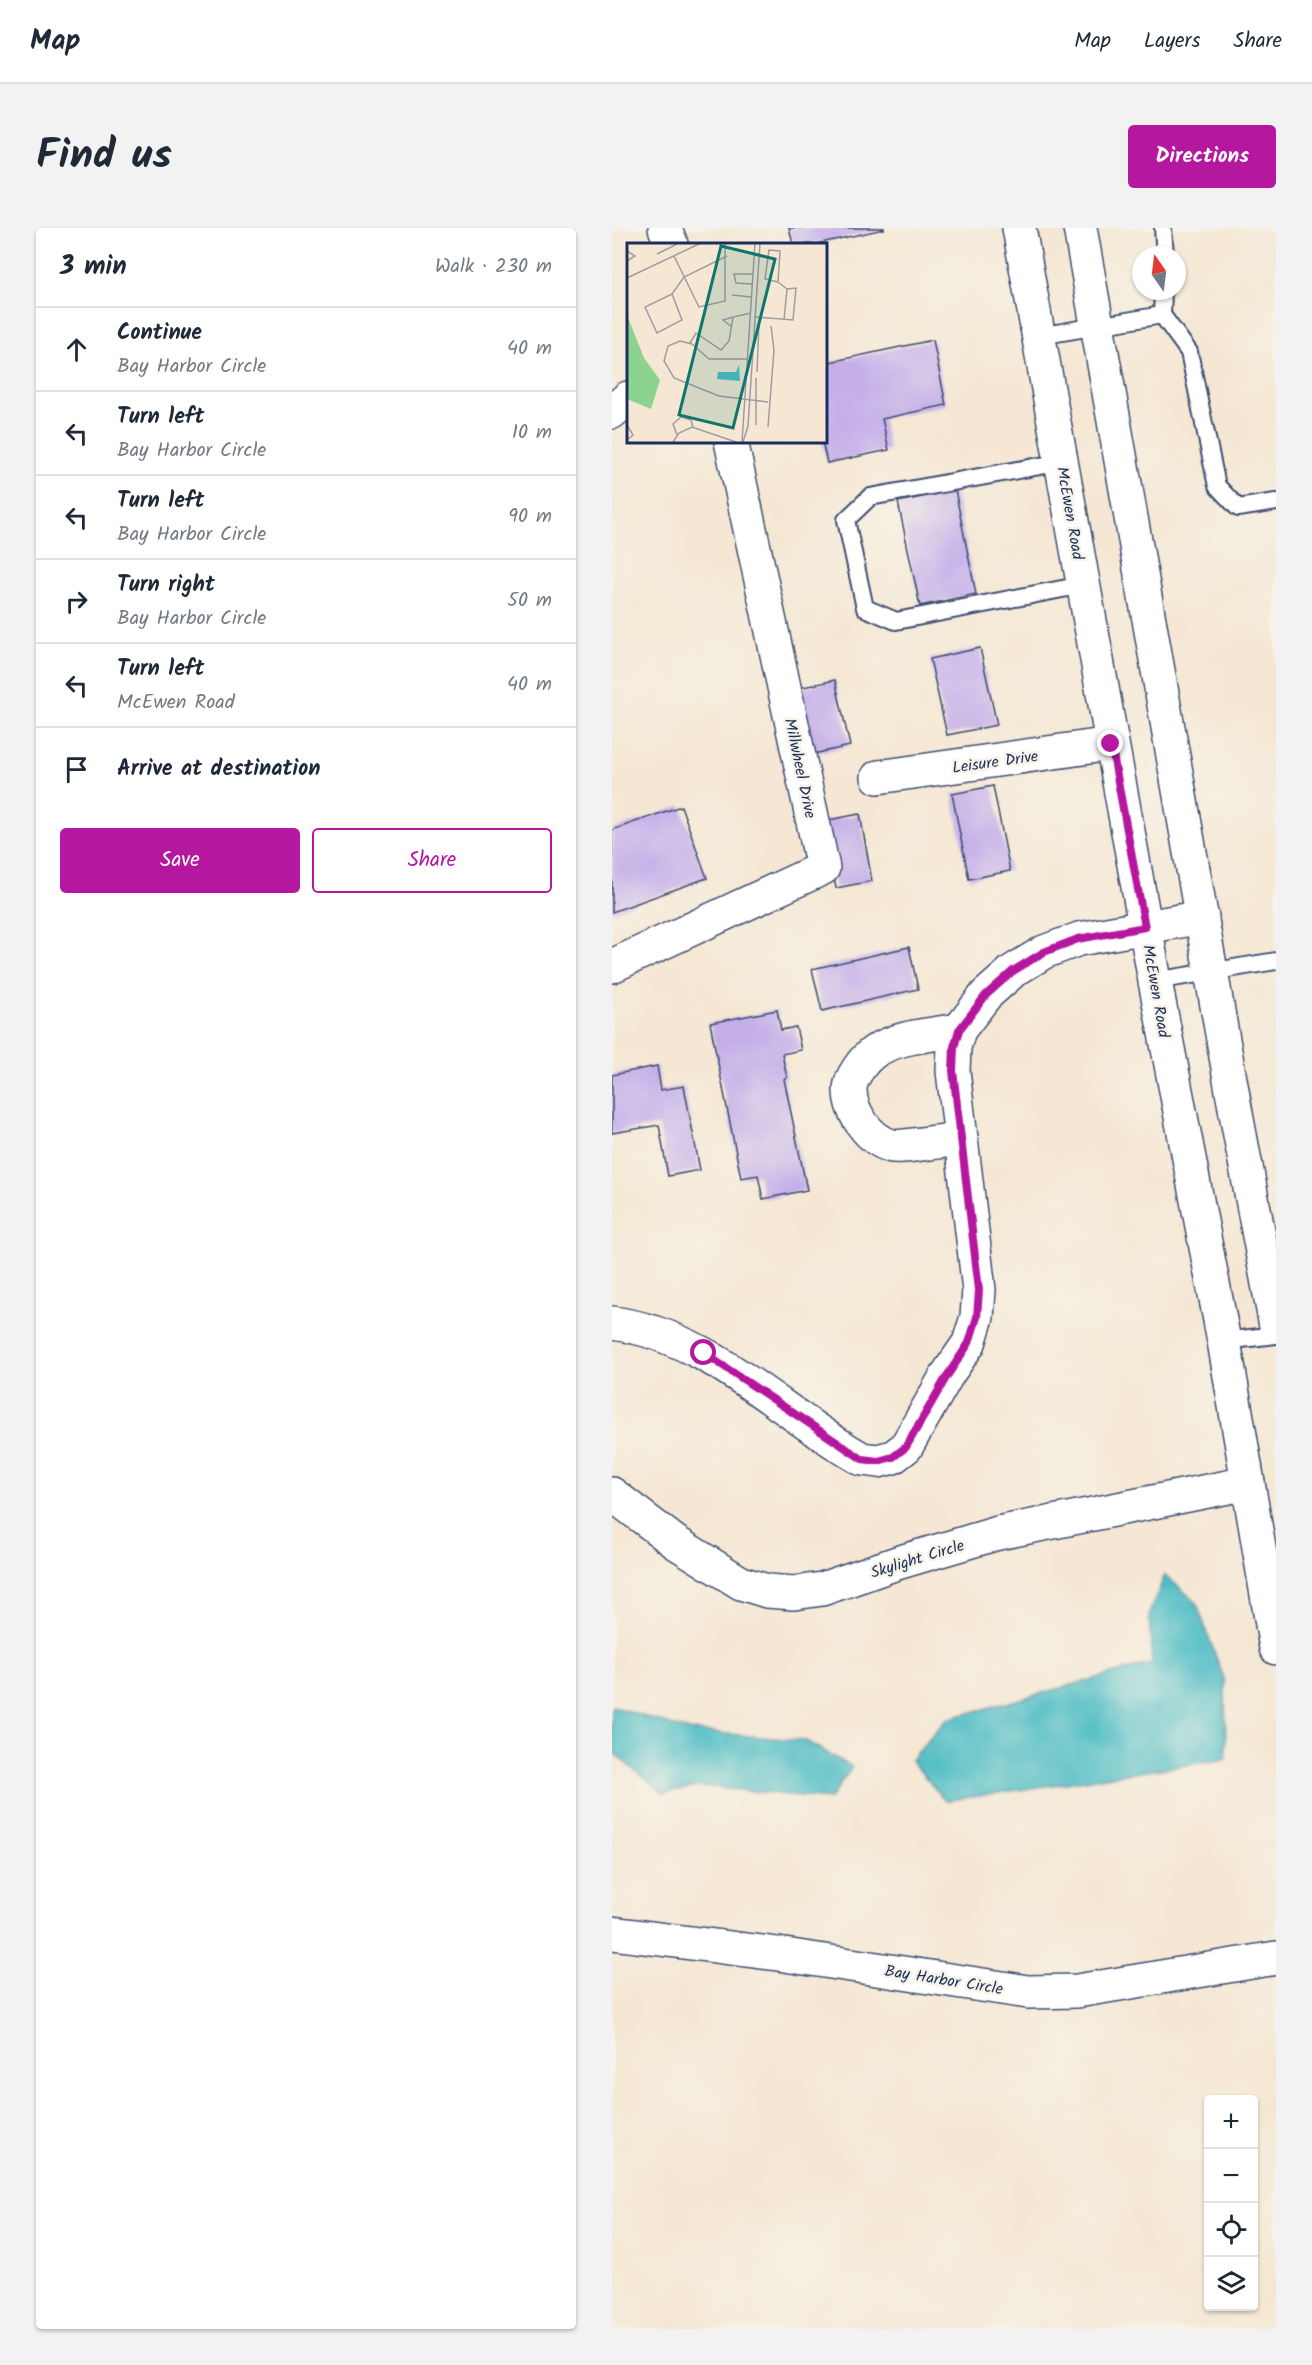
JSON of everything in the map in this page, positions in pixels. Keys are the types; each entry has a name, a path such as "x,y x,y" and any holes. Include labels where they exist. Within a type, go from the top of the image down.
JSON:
{"street":[{"path":"665,228 671,243"},
{"name":"McEwen Road","path":"1019,228 1111,744 1224,1341 1276,1648"},
{"path":"1080,228 1237,1119 1276,1326"},
{"path":"612,412 627,399"},
{"name":"Millwheel Drive","path":"612,966 823,868 731,442"},
{"name":"Leisure Drive","path":"878,777 1111,744"},
{"path":"612,1323 629,1325 668,1336 704,1353 862,1459 878,1461 893,1457 906,1447 969,1343 977,1317 979,1290 953,1071 954,1047 959,1030 986,995 1013,971 1044,952 1078,939 1202,917"},
{"path":"959,1030 892,1042 873,1052 859,1067 850,1088 853,1107 863,1125 878,1138 893,1146 961,1139"},
{"name":"Skylight Circle","path":"612,1494 675,1542 741,1583 767,1592 794,1593 822,1589 897,1563 998,1533 1248,1483"},
{"name":"Bay Harbor Circle","path":"612,1933 812,1959 1028,1992 1077,1991 1276,1958"}],"lane":[{"path":"1163,228 1164,246"},
{"path":"1163,300 1162,315 1189,352 1217,486 1238,508 1276,502"},
{"path":"1040,336 1162,315"},
{"path":"1062,462 870,497 846,520 866,608 896,621 1083,585"},
{"path":"1155,981 1276,961"},
{"path":"1224,1341 1276,1335"}],"water":[{"path":"1165,1575 1196,1602 1225,1682 1226,1759 945,1801 911,1760 947,1719 1152,1663 1149,1614"},
{"path":"612,1706 685,1730 806,1741 852,1767 830,1799 699,1786 664,1794 612,1752"}],"building":[{"path":"789,228 884,228 821,243 793,243"},
{"path":"933,340 946,405 882,419 889,450 827,463 822,442 826,442 826,363"},
{"path":"955,490 976,594 920,606 898,502"},
{"path":"980,648 997,725 947,735 930,659"},
{"path":"835,680 850,746 813,754 799,688"},
{"path":"993,786 1010,871 969,879 952,794"},
{"path":"681,806 707,878 612,912 612,830"},
{"path":"860,814 872,881 836,888 823,821"},
{"path":"909,947 918,989 822,1011 812,969"},
{"path":"777,1010 781,1030 796,1027 801,1050 782,1054 787,1078 784,1079 807,1190 763,1199 758,1175 741,1178 710,1023"},
{"path":"657,1066 661,1090 684,1086 700,1170 668,1176 659,1125 612,1133 612,1075"}],"route":[{"path":"704,1353 862,1459 878,1461 893,1457 906,1447 969,1343 977,1317 979,1290 953,1071 954,1047 959,1030 986,995 1013,971 1044,952 1078,939 1145,927 1111,744"}]}
